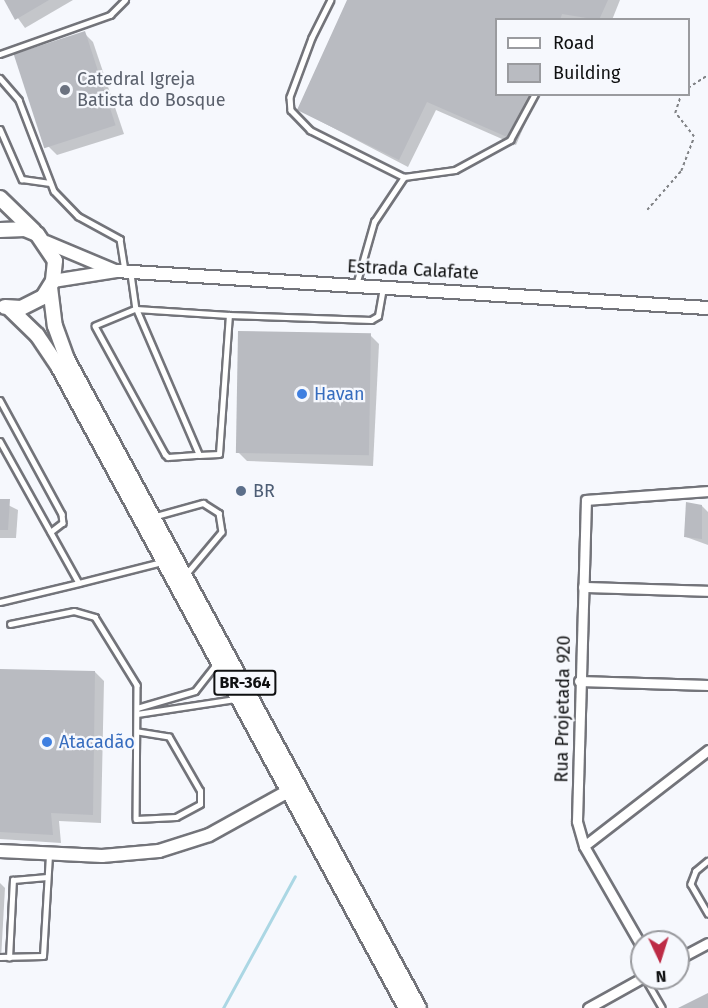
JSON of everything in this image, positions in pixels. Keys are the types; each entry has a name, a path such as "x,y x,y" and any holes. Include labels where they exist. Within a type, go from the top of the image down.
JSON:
{"main road":[{"path":"0,198 42,238"},
{"path":"0,230 26,229 42,238"},
{"name":"BR-364","path":"42,238 55,261 52,284 55,326 63,364 216,664 406,1008"},
{"name":"BR-364","path":"4,307 33,304 52,284"},
{"name":"BR-364","path":"4,307 37,335 63,364 155,517 419,1008"}],"street":[{"name":"Estrada Calafate","path":"42,238 124,272"},
{"name":"Estrada Calafate","path":"52,284 124,272 708,308"},
{"name":"Rua Projetada 920","path":"632,930 584,846 577,821 579,681 586,500 708,491"},
{"path":"583,587 708,591"},
{"path":"579,681 708,685"},
{"path":"584,846 708,750"},
{"path":"0,852 131,855 183,845 287,792"},
{"path":"690,953 708,943"},
{"path":"588,1008 630,986"}],"lane":[{"path":"0,54 110,15 125,0"},
{"path":"331,0 312,38 290,97 291,110 310,130 404,177 455,170 510,140 534,96"},
{"path":"0,78 19,100 50,183 64,205 120,239 124,272 136,309 199,455"},
{"path":"0,129 22,179 50,183"},
{"path":"357,285 374,222 404,177"},
{"path":"230,315 222,452 199,455 165,454 95,331 97,324 136,309 371,320 381,311 383,287"},
{"path":"0,400 62,514 63,523 51,532"},
{"path":"0,441 79,583"},
{"path":"155,517 187,504 203,503 219,513 222,532 186,575"},
{"path":"0,602 162,562"},
{"path":"10,624 74,611 94,617 135,679 138,732 136,819 176,817 200,804 200,791 169,737 138,732"},
{"path":"137,708 195,691 216,664"},
{"path":"137,714 235,699"},
{"path":"0,957 43,956 49,854"},
{"path":"708,861 696,871 691,884 708,914"},
{"path":"9,958 13,880 47,878"},
{"path":"651,990 662,1008"}],"path":[{"path":"690,87 708,75"},
{"path":"647,210 681,171 694,137 675,113 680,96"}],"building":[{"path":"4,0 49,0 15,20"},
{"path":"347,0 608,0 600,18 562,14 561,18 495,18 495,96 528,96 507,137 427,102 399,160 297,110"},
{"name":"Catedral Igreja Batista do Bosque","path":"85,31 116,125 44,148 14,54"},
{"name":"Havan","path":"238,331 371,333 369,455 236,453"},
{"path":"0,499 10,499 8,530 0,530"},
{"path":"686,502 702,505 702,539 684,537"},
{"name":"Atacadão","path":"0,669 95,671 93,815 51,813 53,835 0,832"},
{"path":"708,993 708,1008 678,1008"}],"waterway":[{"path":"223,1008 295,876"}],"place":[{"name":"Catedral Igreja Batista do Bosque","path":"65,90"},
{"name":"Havan","path":"302,394"},
{"name":"BR","path":"241,491"},
{"name":"Atacadão","path":"47,742"}]}
